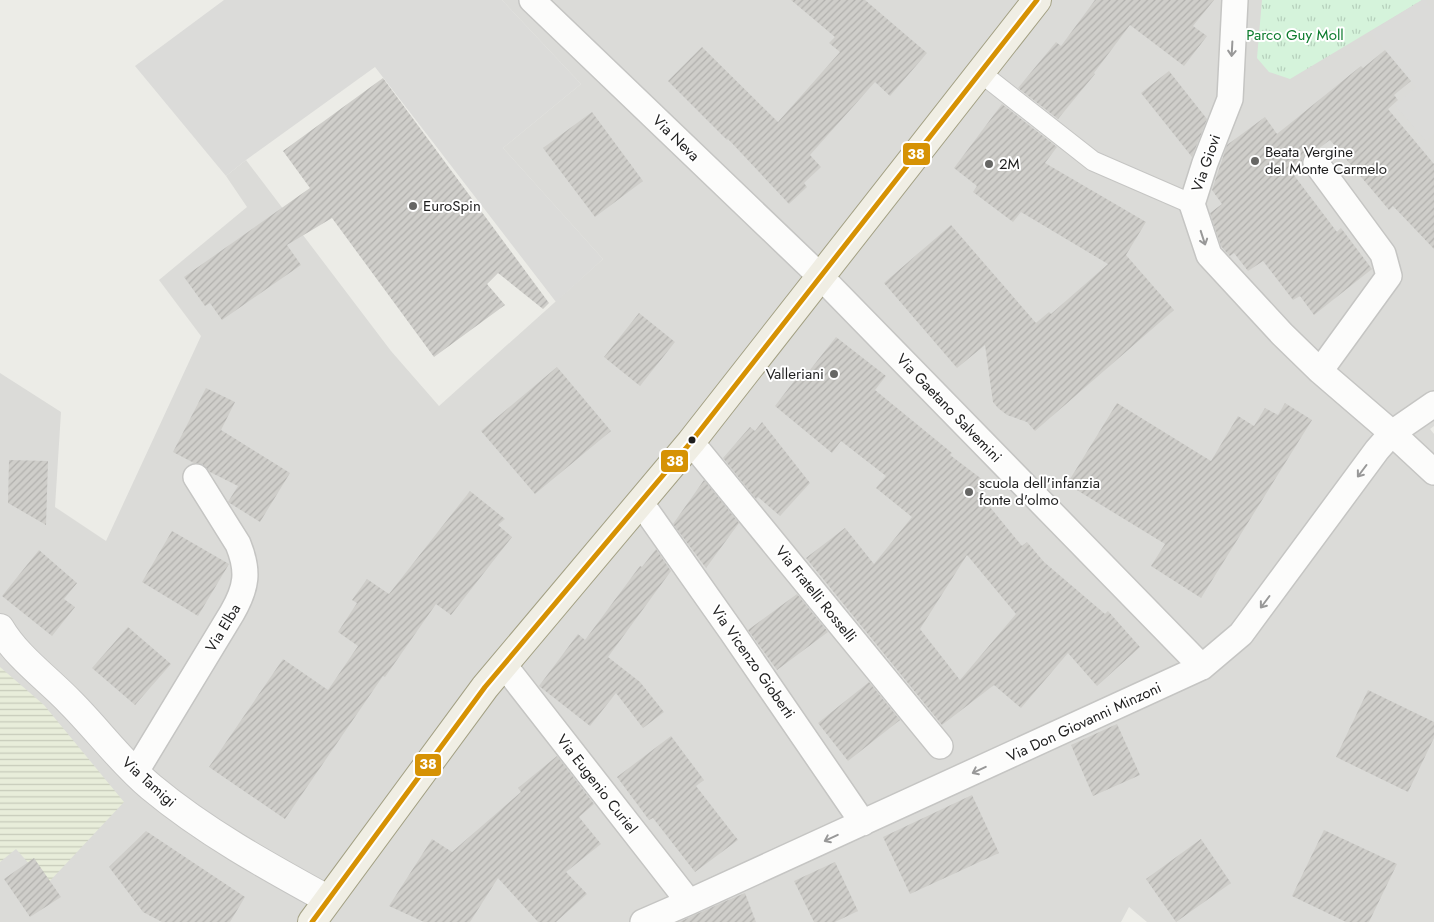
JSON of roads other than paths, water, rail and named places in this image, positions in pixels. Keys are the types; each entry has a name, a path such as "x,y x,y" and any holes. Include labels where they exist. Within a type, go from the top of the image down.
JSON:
{"main road":[{"path":"312,922 479,695 691,442 1038,0"}],"street":[{"name":"Via Neva","path":"532,0 821,277"},
{"name":"Via Giovi","path":"1235,0 1230,99 1204,163 1192,204 1209,256 1282,334 1320,371 1434,472"},
{"path":"982,73 1093,161 1192,204"},
{"path":"1316,163 1383,254 1389,276 1320,371"},
{"name":"Via Gaetano Salvemini","path":"821,277 1202,667"},
{"name":"Via Don Giovanni Minzoni","path":"643,922 1202,667 1241,634 1377,450 1392,433 1434,404"},
{"name":"Via Fratelli Rosselli","path":"691,442 940,746"},
{"name":"Via Elba","path":"135,773 232,613 243,590 245,573 242,554 238,544 196,477"},
{"name":"Via Vicenzo Gioberti","path":"641,503 863,823"},
{"name":"Via Tamigi","path":"0,628 18,653 81,712 135,773 166,799 218,836 327,900"},
{"name":"Via Eugenio Curiel","path":"504,665 689,902"}],"place":[{"name":"Beata Vergine del Monte Carmelo","path":"1255,161"},
{"name":"2M","path":"989,164"},
{"name":"EuroSpin","path":"413,206"},
{"name":"Valleriani","path":"834,374"},
{"name":"scuola dell'infanzia fonte d'olmo","path":"969,492"}],"park label":[{"name":"Parco Guy Moll","path":"1295,35"}]}
